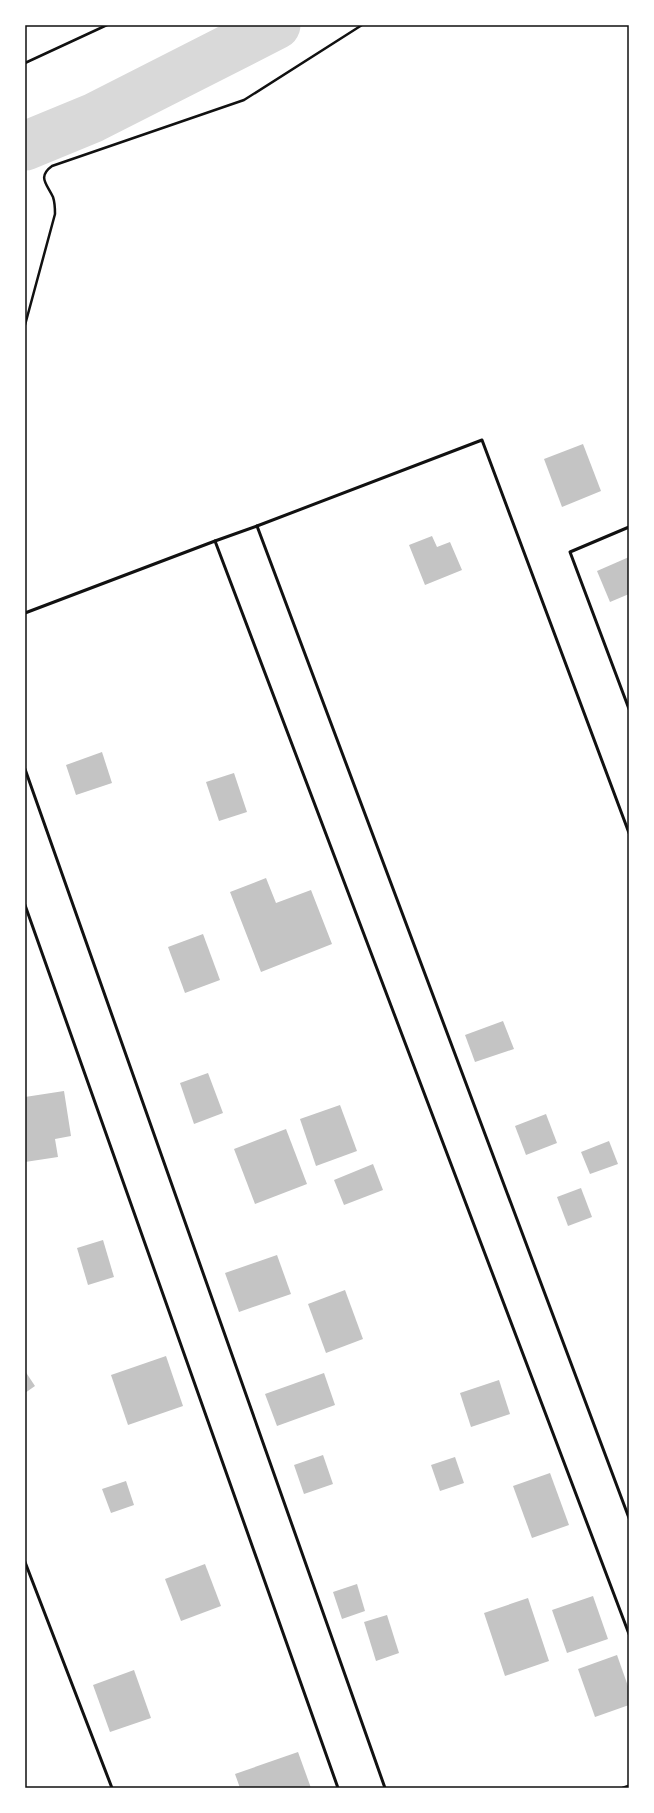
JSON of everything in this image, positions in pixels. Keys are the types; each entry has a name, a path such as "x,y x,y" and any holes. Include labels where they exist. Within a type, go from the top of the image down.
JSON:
{"lane":[{"path":"25,613 482,440 629,833"},
{"path":"257,526 629,1518"},
{"path":"629,527 570,552 629,709"},
{"path":"215,541 629,1634"},
{"path":"25,769 385,1788"},
{"path":"25,905 338,1788"},
{"path":"25,1562 112,1788"},
{"path":"623,1788 629,1786"}],"path":[{"path":"25,63 107,25"},
{"path":"25,325 55,214 54,202 44,181 44,176 50,167 244,100 362,25"}],"building":[{"path":"583,444 601,491 562,507 544,459"},
{"path":"432,536 437,547 450,542 462,570 425,585 409,545"},
{"path":"629,557 629,594 610,602 597,571"},
{"path":"102,752 112,783 76,795 66,765"},
{"path":"234,773 247,812 219,821 206,782"},
{"path":"266,878 276,903 311,890 332,944 261,972 230,892"},
{"path":"203,934 220,980 185,993 168,947"},
{"path":"503,1021 514,1049 475,1062 465,1035"},
{"path":"208,1073 223,1113 194,1124 180,1083"},
{"path":"64,1091 71,1136 55,1139 58,1157 25,1162 25,1097"},
{"path":"340,1105 357,1151 316,1166 300,1119"},
{"path":"546,1114 557,1143 526,1155 515,1126"},
{"path":"286,1129 307,1184 255,1204 234,1149"},
{"path":"609,1141 618,1164 590,1174 581,1152"},
{"path":"373,1164 383,1190 344,1205 334,1180"},
{"path":"581,1188 592,1217 568,1226 557,1197"},
{"path":"103,1240 114,1277 88,1285 77,1248"},
{"path":"277,1255 291,1294 239,1312 225,1273"},
{"path":"345,1290 363,1339 326,1353 308,1304"},
{"path":"166,1356 183,1406 128,1425 111,1375"},
{"path":"25,1371 35,1386 25,1393"},
{"path":"324,1373 335,1405 277,1426 265,1394"},
{"path":"499,1380 510,1414 471,1427 460,1393"},
{"path":"323,1455 333,1484 304,1494 294,1465"},
{"path":"455,1457 464,1483 440,1491 431,1465"},
{"path":"550,1473 569,1525 532,1538 513,1486"},
{"path":"126,1481 134,1505 111,1513 102,1489"},
{"path":"205,1564 221,1606 181,1621 165,1579"},
{"path":"357,1584 365,1611 342,1619 333,1592"},
{"path":"593,1596 608,1639 567,1653 552,1610"},
{"path":"528,1598 549,1661 505,1676 484,1613"},
{"path":"387,1615 399,1653 376,1661 364,1622"},
{"path":"617,1655 629,1689 629,1705 595,1717 578,1669"},
{"path":"134,1670 151,1718 110,1732 93,1685"},
{"path":"298,1752 311,1788 240,1788 235,1774"}],"waterway":[{"path":"25,146 93,118 276,25"}]}
